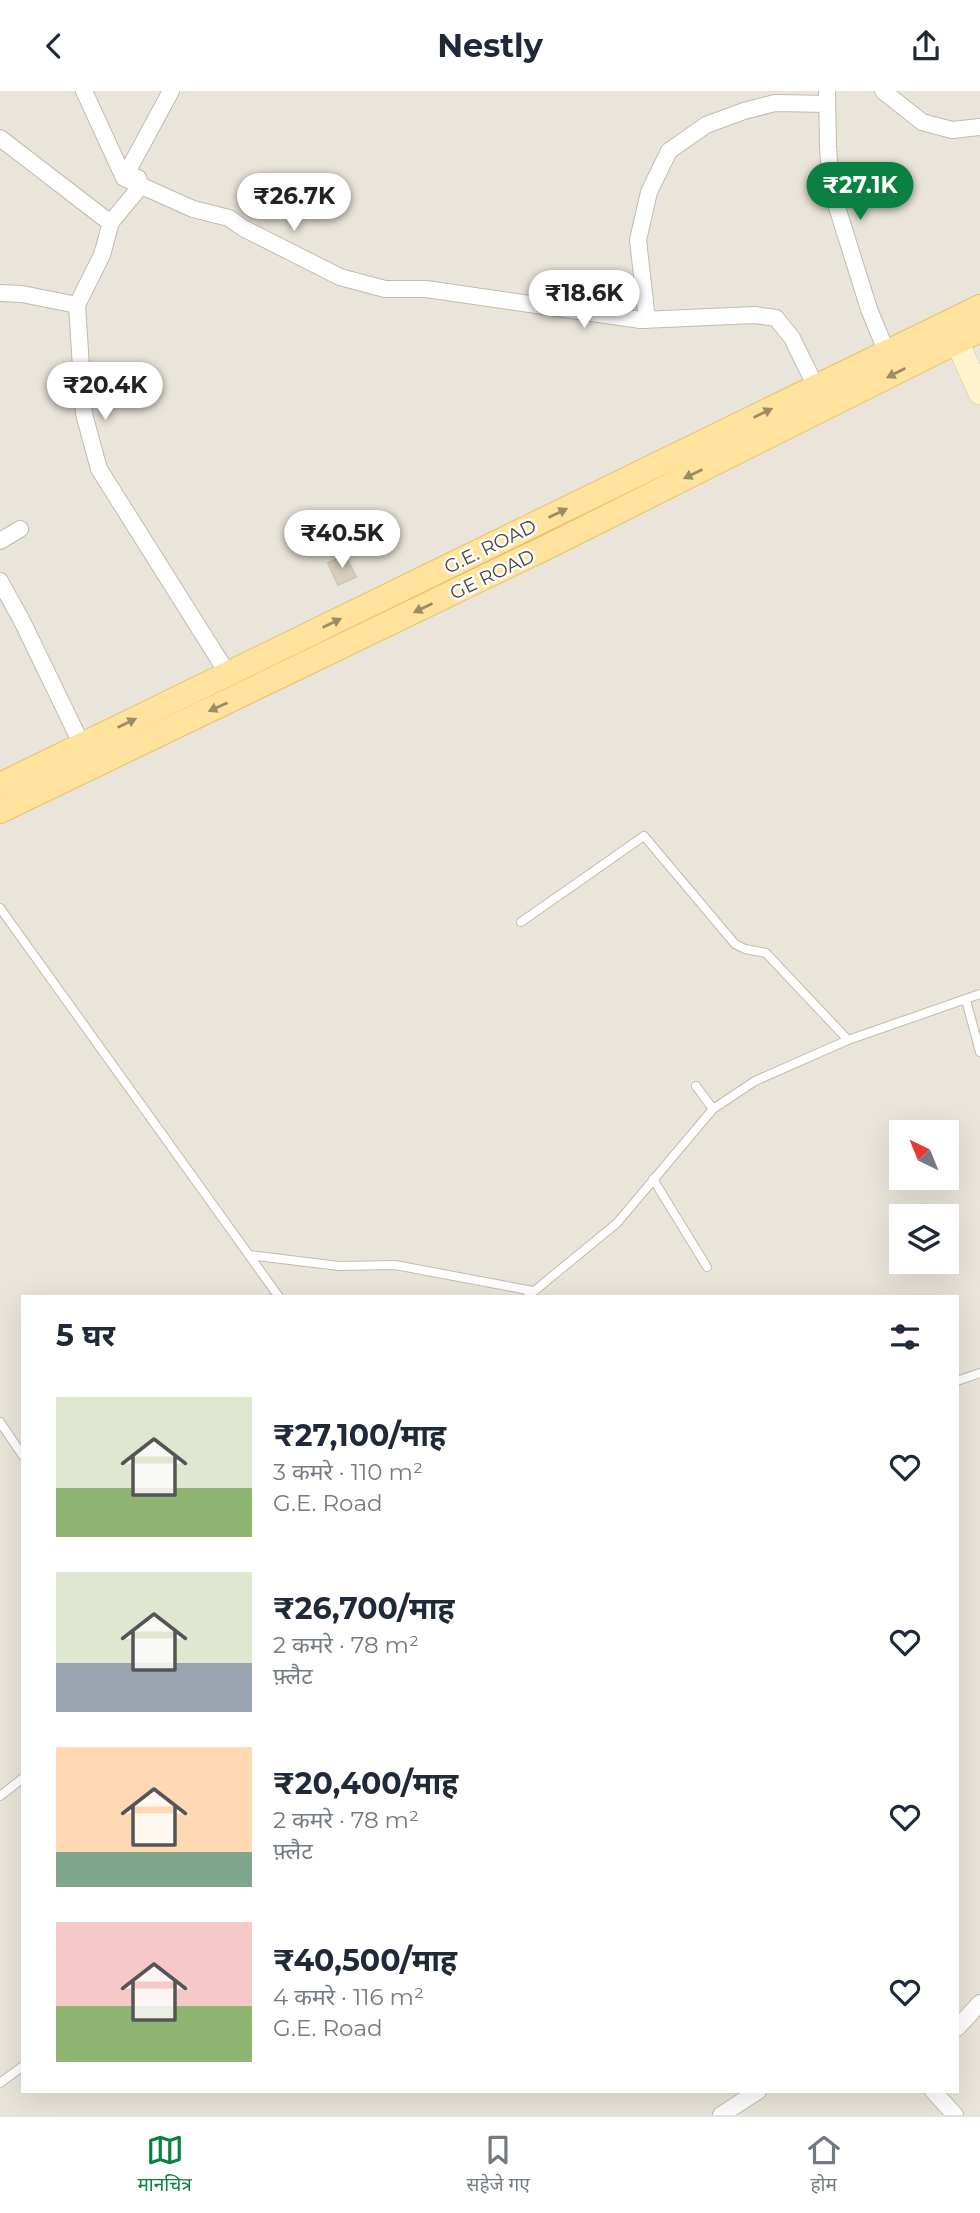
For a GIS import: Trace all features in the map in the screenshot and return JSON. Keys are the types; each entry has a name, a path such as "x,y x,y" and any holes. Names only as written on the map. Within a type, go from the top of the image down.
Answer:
{"main road":[{"name":"G.E. ROAD","path":"0,785 887,353 953,333 980,307"},
{"name":"GE ROAD","path":"0,811 531,555 953,333 980,330"}],"street":[{"path":"84,91 124,178 194,209 229,218 243,228 340,277 385,289 426,289 648,320 755,315 776,318 792,338 816,387"},
{"path":"124,178 171,91"},
{"path":"883,91 922,122 951,130 980,127"},
{"path":"648,320 638,240 649,193 669,151 706,125 744,111 775,103 827,98 831,188 865,297 887,353"},
{"path":"0,138 104,218"},
{"path":"133,162 141,185"},
{"path":"141,185 111,222 102,255 77,305 84,414 99,469 228,674"},
{"path":"0,293 22,293 77,305"},
{"path":"953,333 980,393"},
{"path":"0,541 20,529"},
{"path":"0,580 82,745"},
{"path":"959,2026 980,2003"},
{"path":"722,2115 755,2093"},
{"path":"935,2093 955,2115"}],"lane":[{"path":"521,922 644,836 735,944 754,952 766,953 848,1040"},
{"path":"0,908 278,1295"},
{"path":"249,1255 339,1266 395,1265 530,1294 617,1223 713,1109 755,1081 848,1040 980,993"},
{"path":"966,1000 980,1052"},
{"path":"696,1086 713,1109"},
{"path":"653,1179 707,1267"},
{"path":"959,1380 980,1373"},
{"path":"0,1422 21,1453"},
{"path":"0,1796 21,1780"},
{"path":"0,2083 21,2067"}],"shaded area":[{"path":"0,91 980,91 980,2115 0,2115"}],"building":[{"path":"345,555 356,577 338,585 328,563"}]}
